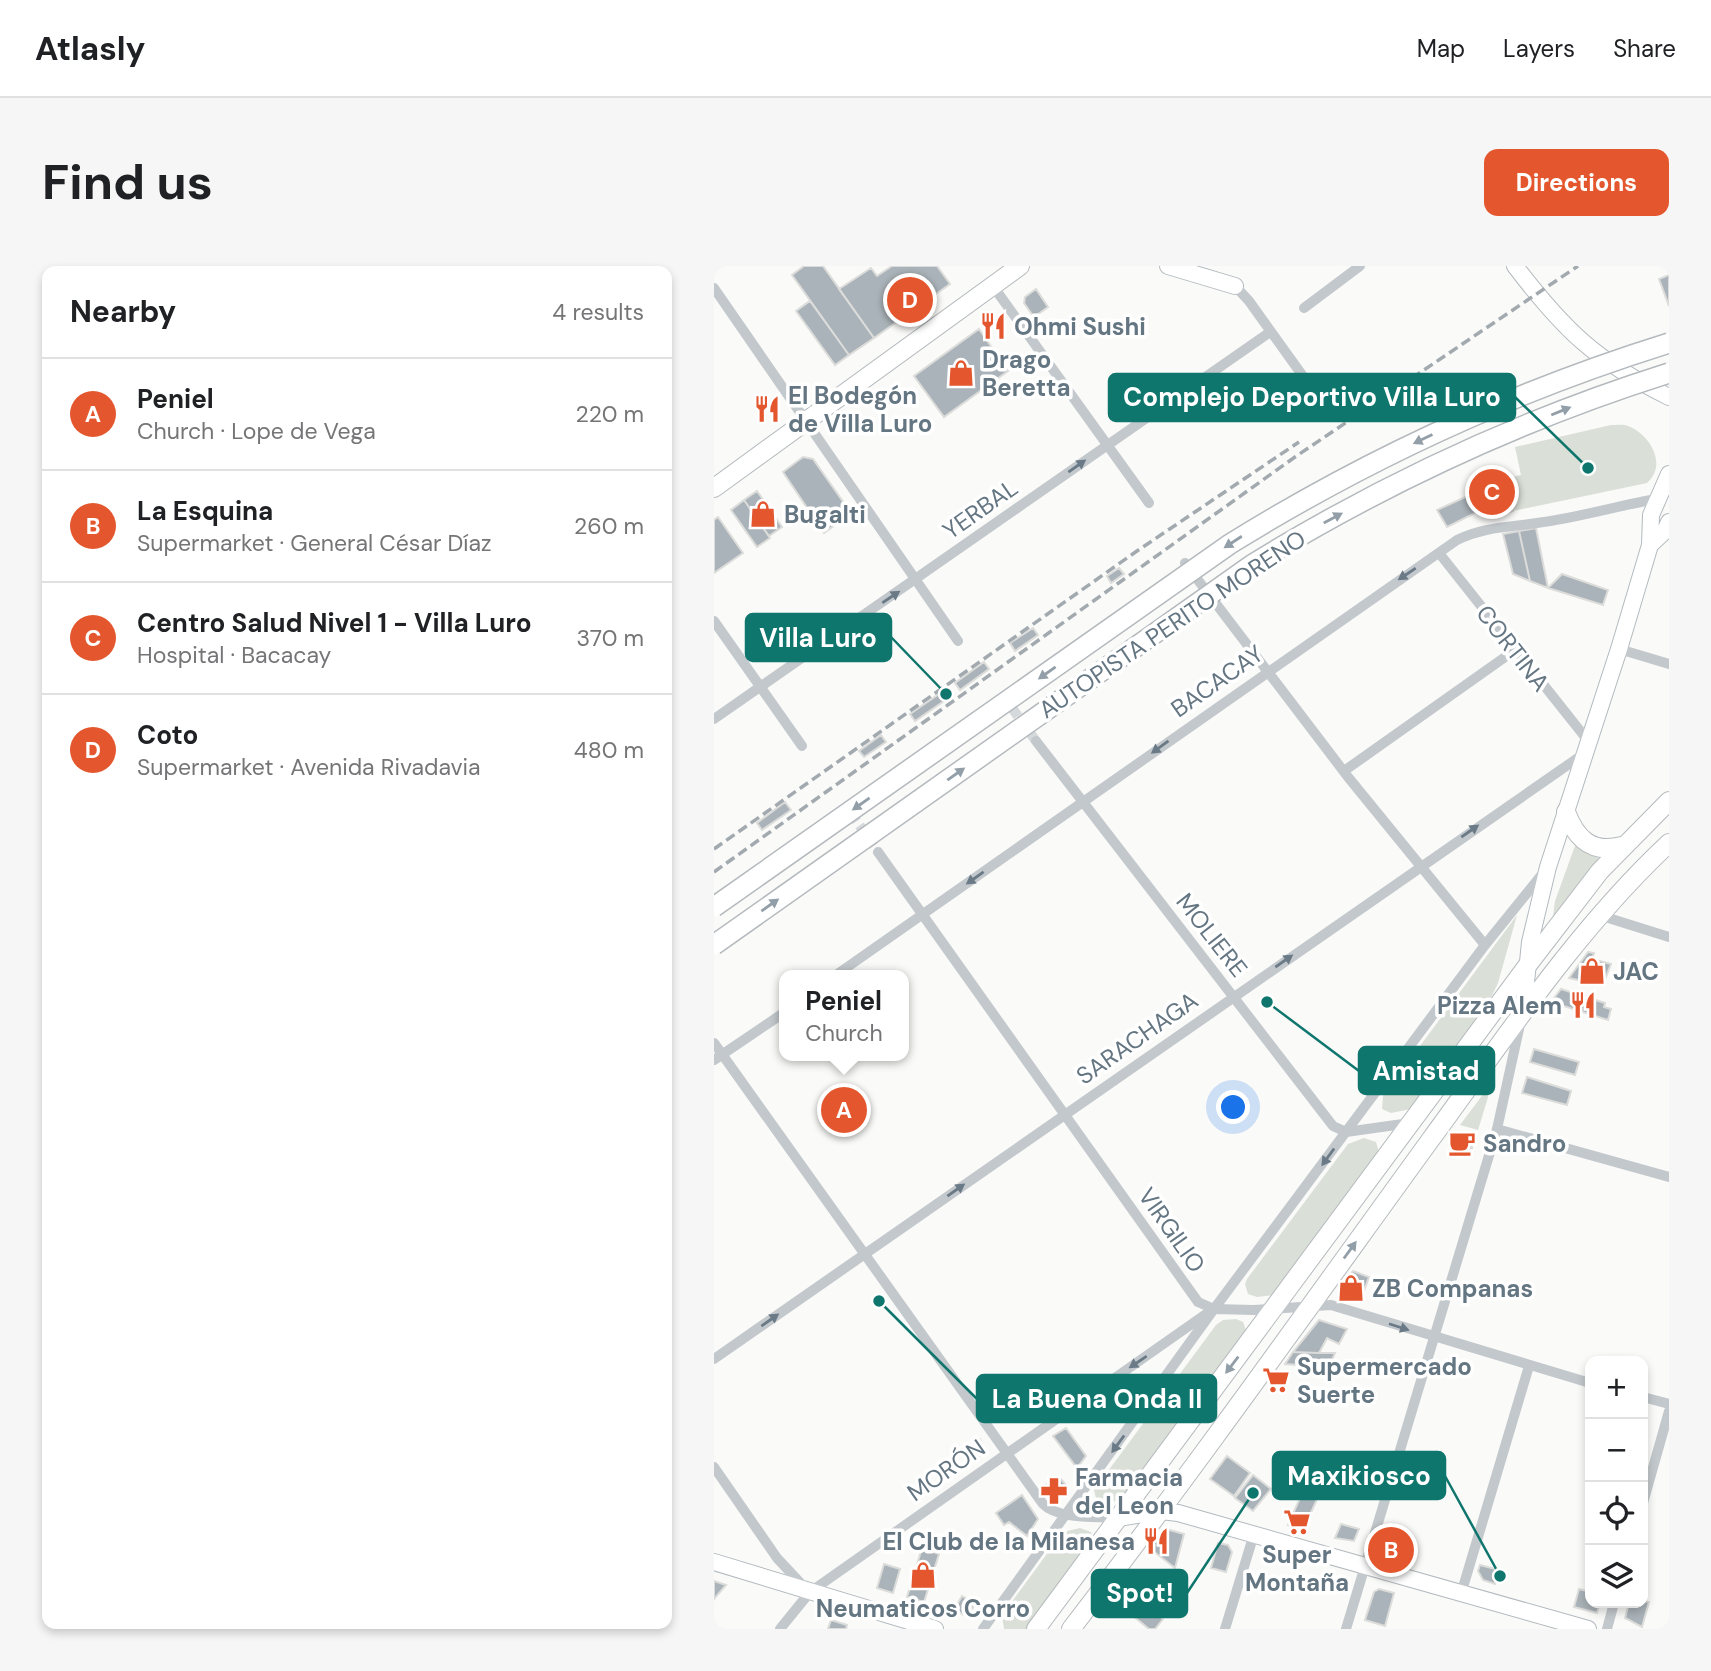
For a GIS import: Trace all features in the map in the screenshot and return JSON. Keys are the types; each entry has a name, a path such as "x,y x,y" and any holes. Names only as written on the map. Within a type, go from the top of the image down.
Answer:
{"highway":[{"name":"AUTOPISTA PERITO MORENO","path":"714,907 1230,544 1291,506 1464,419 1591,367 1669,343"},
{"name":"AUTOPISTA PERITO MORENO","path":"714,945 1253,565 1303,533 1469,449 1609,392 1669,373"}],"main road":[{"path":"714,488 1020,266"},
{"path":"1036,1629 1527,965 1622,846 1669,801"},
{"path":"1566,812 1577,836 1590,846 1605,849 1622,846"},
{"path":"1072,1629 1161,1511 1523,1013 1602,916 1669,843"}],"street":[{"path":"1168,266 1201,270 1235,286"},
{"path":"1212,266 1235,286 1315,393"},
{"path":"1304,308 1360,266"},
{"path":"1515,266 1551,313 1583,344 1624,373 1669,397"},
{"path":"993,286 1149,503"},
{"path":"714,288 958,641"},
{"name":"YERBAL","path":"714,719 1270,332"},
{"path":"1346,1629 1497,1129 1523,1013 1527,965 1548,867 1650,545 1648,525 1656,499 1669,474"},
{"name":"BACACAY","path":"843,970 1439,552 1474,532 1537,523 1656,499"},
{"path":"1650,545 1665,531 1669,522"},
{"name":"CORTINA","path":"1439,552 1587,747"},
{"path":"1185,563 1344,771 1485,945"},
{"path":"714,621 802,746"},
{"path":"1619,649 1669,664"},
{"path":"1344,771 1515,650"},
{"name":"MOLIERE","path":"1035,741 1333,1126 1346,1132"},
{"name":"SARACHAGA","path":"714,1359 1421,866 1587,747"},
{"name":"VIRGILIO","path":"878,852 1198,1302 1214,1308"},
{"path":"983,1629 1214,1308 1485,945 1548,867"},
{"path":"1602,916 1669,937"},
{"path":"718,1057 779,1016"},
{"path":"714,1043 718,1057 1049,1510 1118,1518 1161,1511 1254,1534 1588,1629"},
{"path":"1346,1132 1410,1123"},
{"path":"1497,1129 1669,1177"},
{"path":"1214,1308 1272,1310 1331,1305 1585,1382"},
{"name":"MORÓN","path":"780,1629 810,1592 1214,1308"},
{"path":"1461,1594 1530,1366"},
{"path":"1648,1398 1669,1404"},
{"path":"1648,1485 1669,1410"},
{"path":"714,1467 777,1558 810,1592"},
{"path":"1225,1629 1254,1534"},
{"path":"714,1562 935,1629"},
{"path":"1607,1629 1613,1608"}],"shaded area":[{"path":"1611,425 1628,426 1636,430 1654,451 1656,468 1647,483 1513,511 1505,479 1521,475 1515,447"},
{"path":"1576,843 1598,855 1598,860 1553,916 1555,901"},
{"path":"1517,915 1498,983 1487,1006 1411,1109 1391,1113 1382,1109 1383,1096"},
{"path":"1493,1081 1478,1130 1460,1125"},
{"path":"1364,1138 1376,1142 1379,1152 1274,1295 1257,1297 1248,1294 1245,1284 1247,1279 1348,1144"},
{"path":"1236,1319 1243,1322 1247,1333 1121,1501 1097,1502 1094,1490 1216,1325 1223,1320"},
{"path":"1080,1528 1091,1532 1093,1538 1028,1629 1004,1629 1002,1615 1063,1532"}],"building":[{"path":"804,266 823,266 874,338 849,355 792,275"},
{"path":"892,266 937,266 950,284 874,338 839,289 871,268 877,276"},
{"path":"1669,275 1669,306 1659,279"},
{"path":"1036,289 1048,307 1034,317 1024,303 1025,297"},
{"path":"810,301 849,355 835,365 796,311"},
{"name":"Drago Beretta","path":"979,329 1008,371 944,417 914,376"},
{"path":"803,457 813,459 851,513 824,533 783,472"},
{"path":"1505,479 1513,511 1499,515 1493,504 1447,527 1437,510"},
{"name":"Bugalti","path":"757,491 782,527 769,536 744,500"},
{"path":"744,500 770,538 757,547 731,510"},
{"path":"718,517 743,553 714,573 714,520"},
{"path":"1536,528 1548,588 1530,581 1519,531"},
{"path":"1519,531 1530,581 1513,574 1503,534"},
{"path":"1119,568 1124,574 1111,583 1107,576"},
{"path":"1562,574 1608,590 1603,605 1548,588"},
{"path":"1033,628 1038,635 1015,651 1010,643"},
{"path":"984,662 989,669 960,690 955,683"},
{"path":"939,694 944,701 915,721 910,714"},
{"path":"881,735 886,742 864,757 859,751"},
{"path":"785,802 791,810 762,830 757,823"},
{"name":"JAC","path":"1588,952 1594,953 1592,959 1611,964 1604,982 1588,977 1587,982 1569,978"},
{"name":"Pizza Alem","path":"1561,989 1605,1003 1604,1007 1611,1009 1608,1020 1551,1002"},
{"path":"1534,1049 1579,1062 1575,1075 1530,1062"},
{"path":"1527,1077 1571,1091 1567,1105 1522,1093"},
{"name":"Sandro","path":"1470,1136 1472,1148 1453,1150 1451,1138"},
{"path":"1353,1271 1369,1277 1361,1299 1340,1294 1339,1289"},
{"path":"1319,1320 1347,1329 1339,1344 1327,1338 1319,1353 1293,1352"},
{"path":"1293,1352 1335,1353 1329,1367 1285,1364"},
{"path":"1066,1428 1086,1456 1077,1468 1053,1436"},
{"path":"980,1439 986,1451 969,1463 961,1452"},
{"path":"1227,1456 1250,1473 1234,1496 1210,1479"},
{"path":"1253,1475 1271,1489 1253,1511 1235,1498"},
{"name":"Farmacia del Leon","path":"1059,1477 1066,1485 1058,1497 1050,1496 1044,1486"},
{"path":"1304,1489 1319,1495 1302,1532 1288,1525"},
{"path":"1022,1495 1038,1519 1027,1536 1009,1522 1004,1525 996,1513"},
{"path":"1341,1524 1359,1529 1354,1541 1335,1538"},
{"path":"1166,1529 1184,1534 1175,1568 1148,1547"},
{"path":"1390,1538 1414,1544 1409,1560 1390,1554 1387,1549"},
{"path":"1218,1543 1228,1545 1232,1552 1226,1572 1211,1568"},
{"name":"Neumaticos Corro","path":"922,1548 939,1554 924,1602 907,1597"},
{"path":"884,1564 900,1569 893,1593 877,1588"},
{"path":"1480,1565 1499,1570 1495,1584 1483,1580 1478,1571"},
{"path":"714,1581 726,1585 714,1599"},
{"path":"1120,1585 1163,1619 1155,1629 1149,1629 1110,1597"},
{"path":"1379,1589 1394,1593 1385,1626 1365,1620 1374,1592"},
{"path":"1579,1589 1585,1591 1585,1608 1598,1608 1597,1613 1574,1607"},
{"path":"962,1596 976,1604 966,1616 954,1610"},
{"path":"1628,1608 1647,1608 1642,1627 1625,1618"},
{"path":"831,1620 847,1625 846,1629 828,1629"}],"tunnel":[{"path":"1012,708 1036,741"},
{"path":"851,813 878,852"}],"railway":[{"path":"714,872 1295,457 1578,266"},
{"path":"714,849 1137,551 1299,442"}],"place":[{"name":"Coto","path":"910,300"},
{"name":"Ohmi Sushi","path":"993,326"},
{"name":"Drago Beretta","path":"961,373"},
{"name":"El Bodegón de Villa Luro","path":"767,409"},
{"name":"Complejo Deportivo Villa Luro","path":"1588,468"},
{"name":"Centro Salud Nivel 1 - Villa Luro","path":"1492,492"},
{"name":"Bugalti","path":"763,514"},
{"name":"Villa Luro","path":"946,694"},
{"name":"JAC","path":"1592,971"},
{"name":"Amistad","path":"1267,1002"},
{"name":"Pizza Alem","path":"1583,1005"},
{"name":"Peniel","path":"844,1110"},
{"name":"Sandro","path":"1462,1143"},
{"name":"ZB Companas","path":"1351,1288"},
{"name":"La Buena Onda II","path":"879,1301"},
{"name":"Supermercado Suerte","path":"1276,1380"},
{"name":"Farmacia del Leon","path":"1054,1491"},
{"name":"Spot!","path":"1253,1493"},
{"name":"Super Montaña","path":"1297,1522"},
{"name":"El Club de la Milanesa","path":"1156,1541"},
{"name":"La Esquina","path":"1391,1550"},
{"name":"Neumaticos Corro","path":"923,1575"},
{"name":"Maxikiosco","path":"1500,1576"}]}
